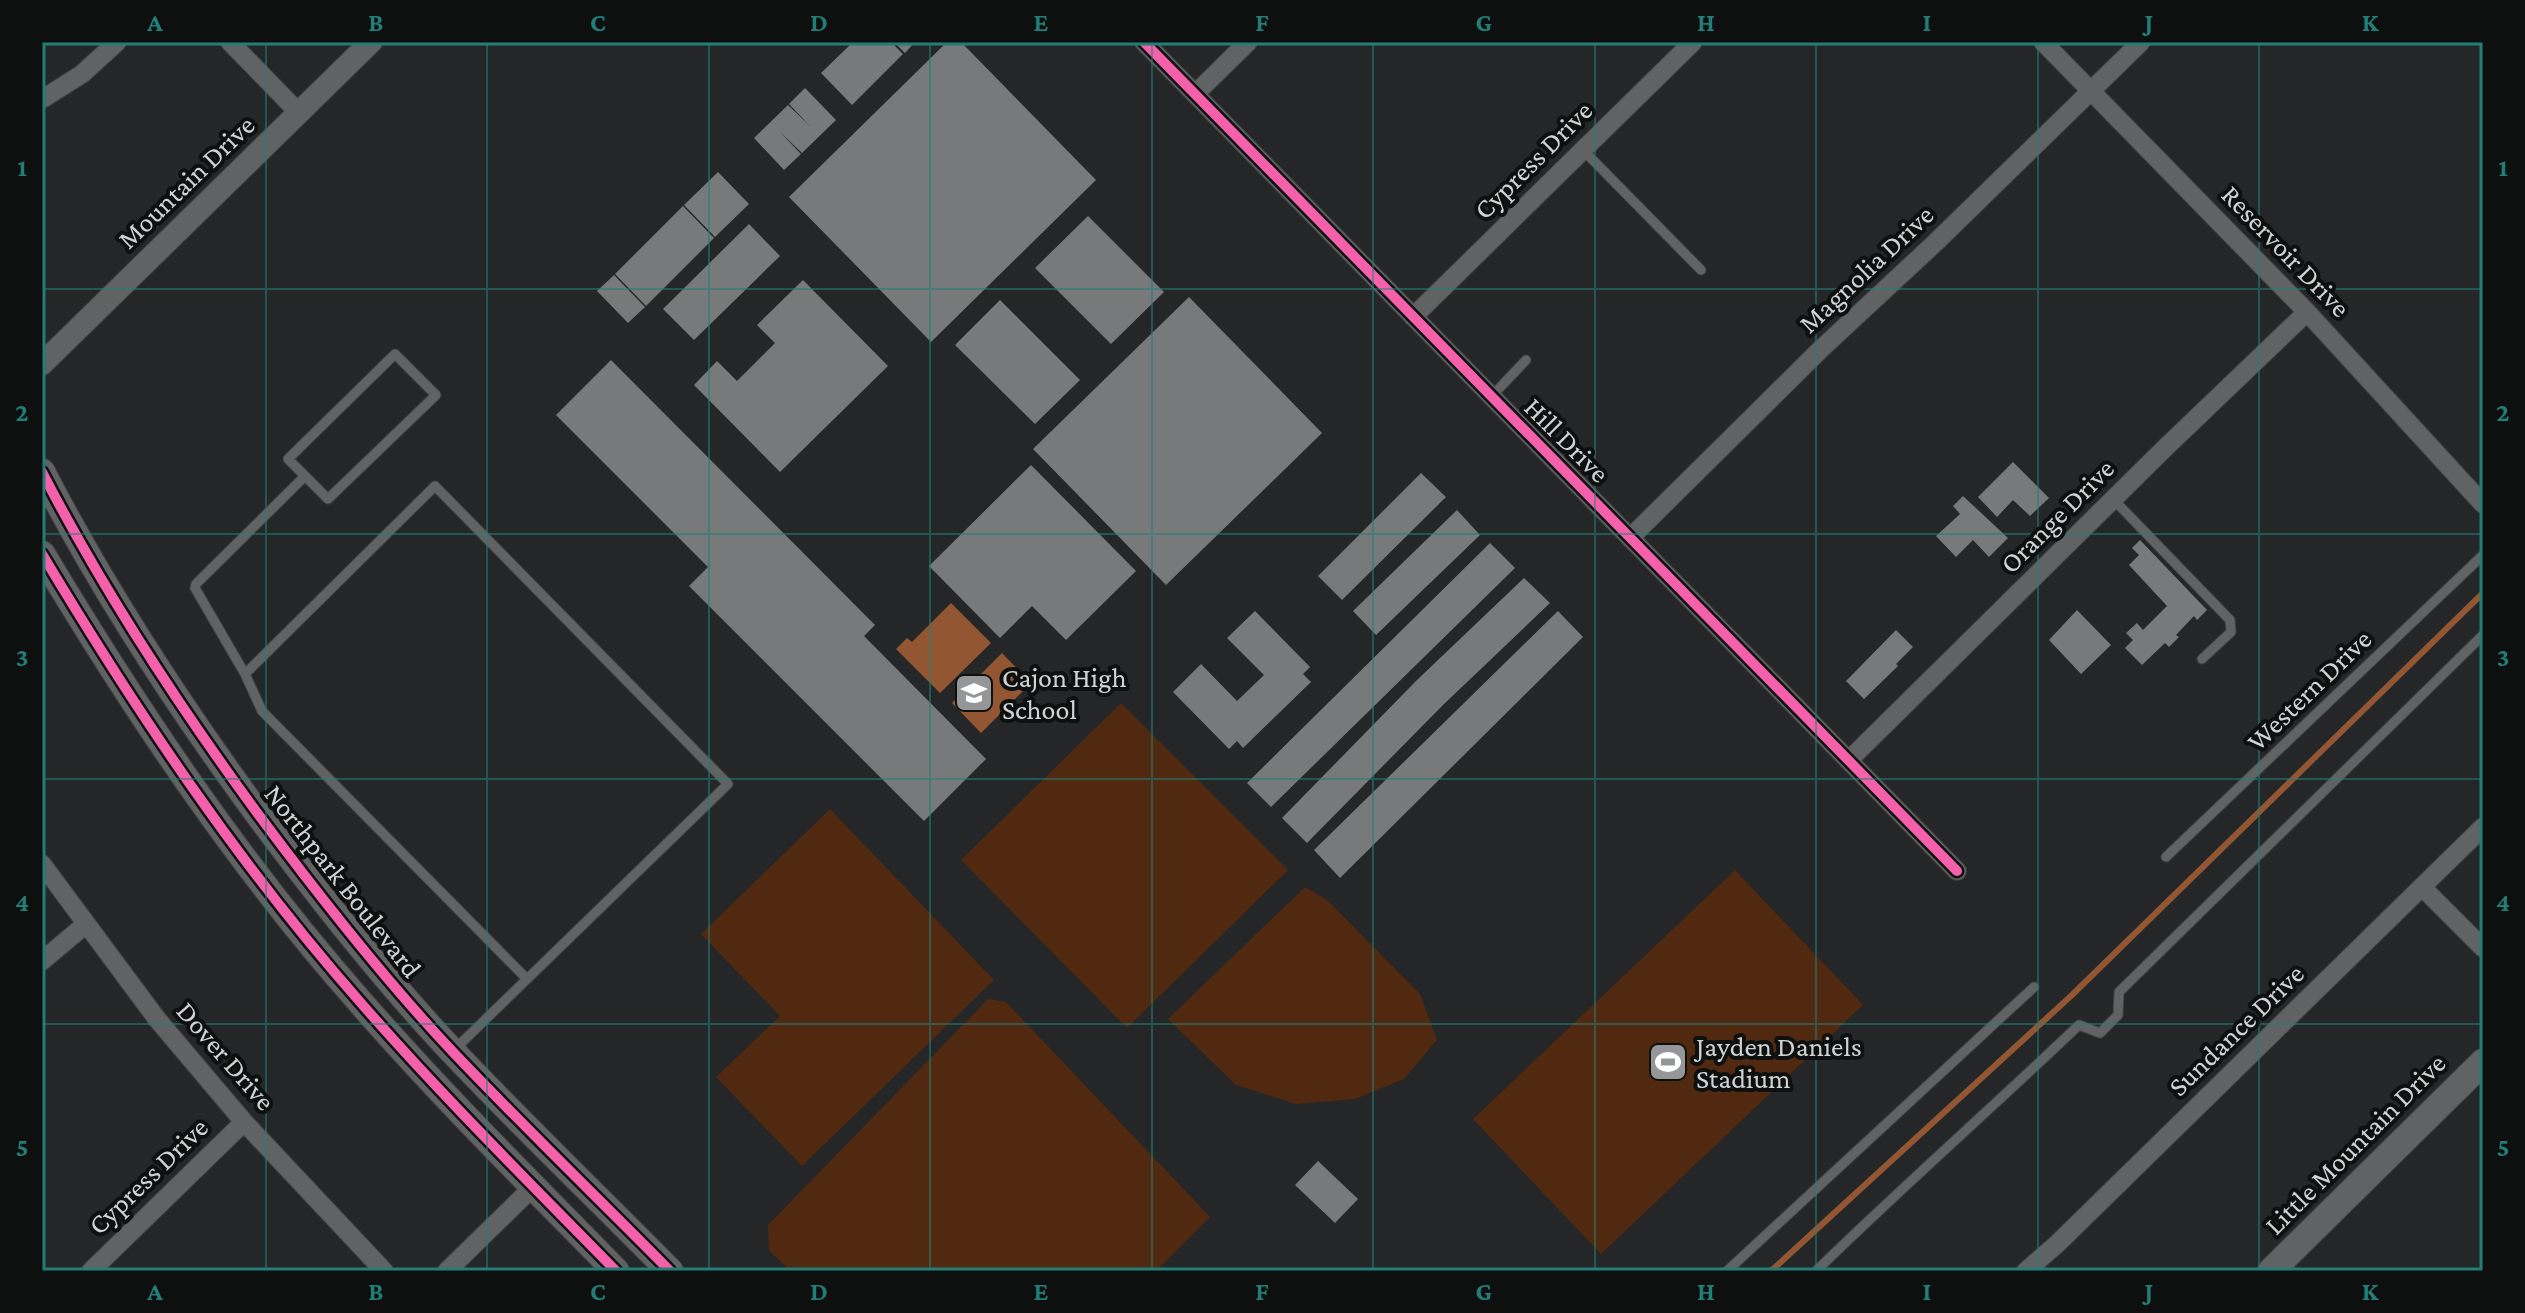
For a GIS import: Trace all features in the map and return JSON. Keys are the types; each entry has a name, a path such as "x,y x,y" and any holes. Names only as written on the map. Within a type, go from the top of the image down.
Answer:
{"main road":[{"name":"Northpark Boulevard","path":"42,472 132,630 196,729 308,882 452,1051 670,1271"},
{"path":"42,554 104,658 189,784 286,913 361,1003 616,1271"},
{"name":"Little Mountain Drive","path":"2271,1271 2483,1062"}],"street":[{"path":"43,97 82,74 117,42"},
{"path":"230,42 299,113"},
{"name":"Mountain Drive","path":"42,364 371,42"},
{"name":"Hill Drive","path":"1144,42 1957,871"},
{"path":"1195,94 1248,42"},
{"name":"Cypress Drive","path":"1413,317 1693,42"},
{"name":"Reservoir Drive","path":"2043,42 2307,312 2483,504"},
{"name":"Magnolia Drive","path":"1630,538 1821,349 2141,42"},
{"name":"Orange Drive","path":"1849,760 2307,312"},
{"name":"Sundance Drive","path":"2026,1271 2483,827"},
{"name":"Dover Drive","path":"42,864 157,1019 244,1122 384,1271"},
{"path":"2422,887 2483,948"},
{"path":"42,961 86,924"},
{"name":"Cypress Drive","path":"91,1271 244,1122"},
{"path":"447,1271 533,1187"}],"lane":[{"path":"1583,150 1701,270"},
{"path":"395,354 436,395 328,499 305,476 288,459 395,354"},
{"path":"1491,397 1526,360"},
{"path":"305,476 195,588 245,674 262,711 527,979"},
{"path":"245,674 435,486 728,784 452,1051"},
{"path":"2113,499 2230,620 2231,632 2202,659"},
{"name":"Western Drive","path":"2166,857 2483,555"},
{"path":"1816,1271 1908,1181 1969,1129 2079,1025 2100,1033 2118,1015 2119,992 2483,635"},
{"path":"1727,1271 2034,987"}],"shaded area":[{"path":"951,603 991,643 940,693 896,649 907,638 912,642"},
{"path":"1002,653 1031,683 981,733 952,703"},
{"path":"1121,703 1288,870 1127,1028 961,860"},
{"path":"830,809 994,980 802,1166 716,1077 780,1016 701,934"},
{"name":"Jayden Daniels Stadium","path":"1735,870 1863,1005 1601,1254 1473,1119"},
{"path":"1305,887 1327,900 1420,994 1437,1040 1404,1079 1355,1099 1296,1104 1236,1085 1168,1019"},
{"path":"988,999 1006,1002 1210,1217 1156,1271 790,1271 769,1250 768,1225"}],"building":[{"path":"853,42 891,42 903,54 852,105 821,73"},
{"path":"894,42 915,42 905,53"},
{"path":"947,42 961,42 1096,180 931,342 789,197"},
{"path":"805,88 836,120 802,153 780,132 801,154 784,170 754,138 788,105 810,126 789,104"},
{"path":"718,172 749,204 715,237 684,205"},
{"path":"683,206 714,238 646,306 615,274"},
{"path":"1088,216 1164,292 1111,344 1035,268"},
{"path":"749,224 780,256 694,340 663,309"},
{"path":"614,275 645,307 628,323 597,291"},
{"path":"803,280 888,366 780,472 694,385 717,361 737,381 775,343 757,325"},
{"path":"1189,297 1322,433 1166,585 1033,449"},
{"path":"1000,300 1080,380 1035,424 955,345"},
{"path":"611,360 875,625 864,636 986,759 924,821 689,586 708,567 556,415"},
{"path":"2013,462 2049,498 2030,516 2013,500 1997,517 1978,497"},
{"path":"1031,465 1136,571 1066,640 1032,606 1000,638 929,566"},
{"path":"1421,473 1446,497 1342,600 1318,576"},
{"path":"1963,496 2008,538 1989,557 1973,540 1956,557 1936,536 1960,514 1953,506"},
{"path":"1457,510 1480,535 1376,635 1353,611"},
{"path":"2140,540 2207,610 2197,620 2194,616 2169,647 2165,643 2142,665 2125,648 2133,640 2126,633 2137,623 2143,630 2167,606 2129,565 2139,555 2132,548"},
{"path":"1490,543 1515,568 1271,807 1247,783"},
{"path":"1524,578 1550,603 1443,705 1307,843 1282,818 1417,680"},
{"path":"2077,610 2111,645 2081,674 2049,640"},
{"path":"1255,611 1310,667 1303,674 1311,682 1243,748 1237,741 1229,749 1173,692 1201,664 1237,701 1264,675 1227,638"},
{"path":"1558,611 1583,637 1340,878 1314,850"},
{"path":"1896,630 1913,647 1864,699 1846,681"},
{"path":"1318,1161 1358,1199 1335,1223 1295,1185"}],"waterway":[{"path":"1771,1271 2072,995 2483,593"}],"cycle path":[{"path":"1144,42 1957,871"},
{"path":"42,472 116,604 171,690 258,814 328,906 453,1052 670,1271"},
{"path":"42,554 114,671 191,786 316,951 423,1072 616,1271"}],"place":[{"name":"Cajon High School","path":"974,693"},
{"name":"Jayden Daniels Stadium","path":"1668,1062"}]}
